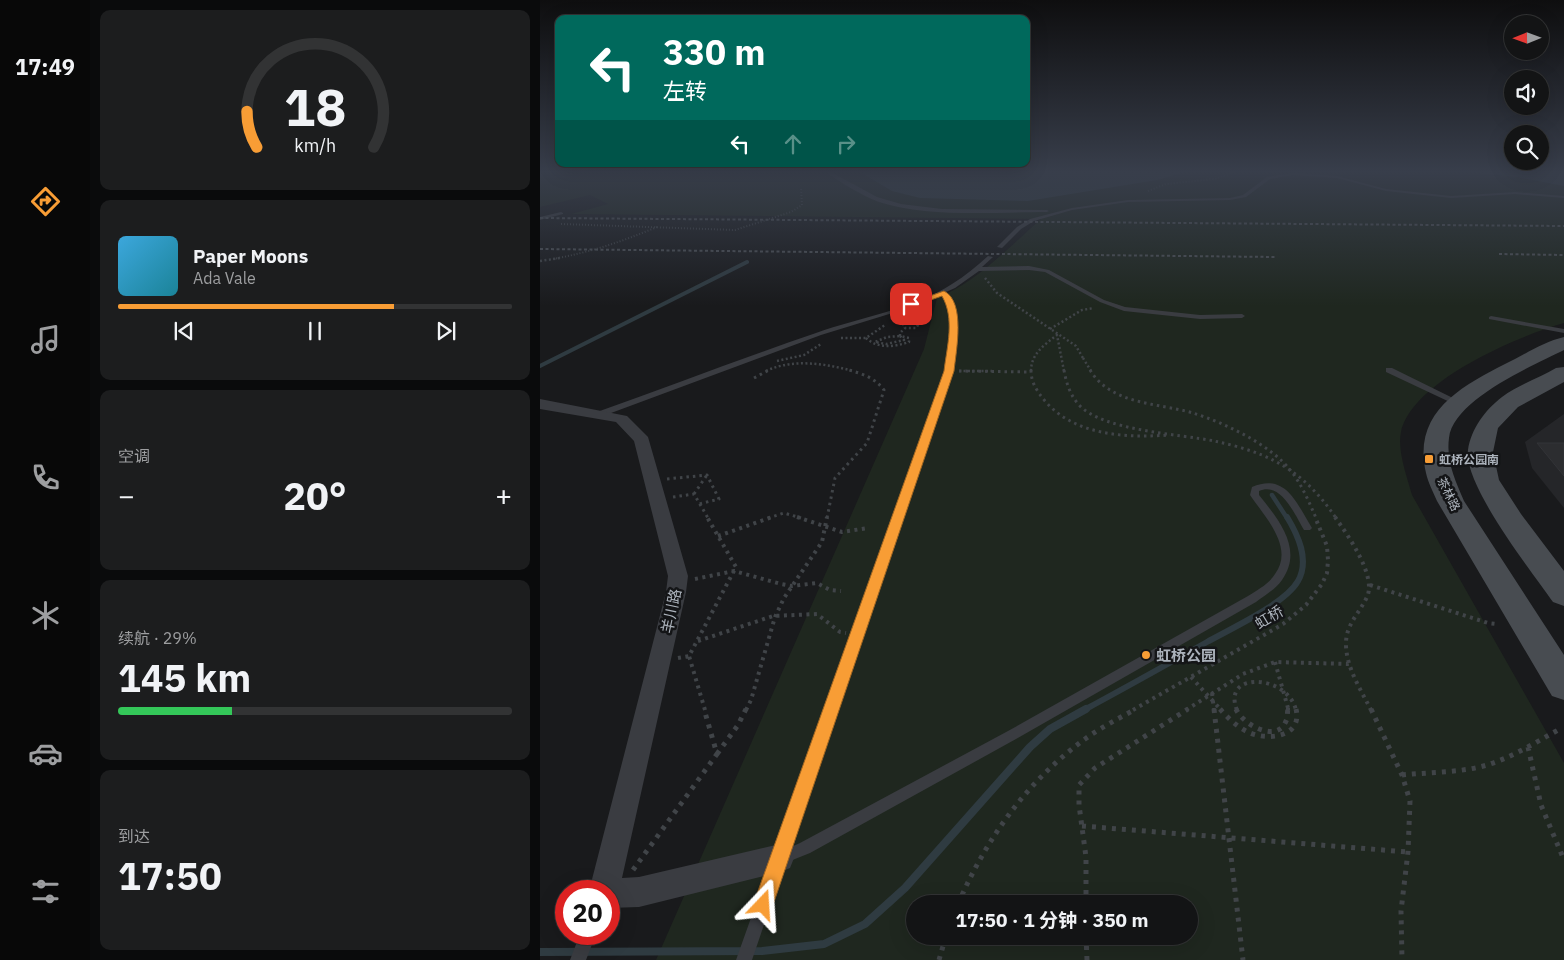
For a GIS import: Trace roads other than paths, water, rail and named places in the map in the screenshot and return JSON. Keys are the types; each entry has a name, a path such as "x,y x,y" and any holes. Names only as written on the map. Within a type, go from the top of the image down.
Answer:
{"street":[{"name":"茶林路","path":"1560,671 1451,501 1439,472 1436,446 1441,424 1457,402 1475,388 1564,343"},
{"path":"1564,373 1510,402 1487,426 1480,452 1486,480 1511,521 1564,594"},
{"name":"羊川路","path":"540,404 621,419 642,440 678,576 613,880"},
{"path":"620,892 639,892 780,858"}],"lane":[{"path":"1000,247 1025,223 1043,217"},
{"path":"600,414 819,334 944,293 979,269 990,257"},
{"path":"979,269 1038,268 1114,306 1136,311 1215,317 1242,316"},
{"path":"744,960 949,371 953,343 953,312 944,293"},
{"path":"1491,318 1564,331"},
{"path":"1389,370 1457,402"},
{"path":"780,858 805,848 1012,735 1252,599 1268,587 1279,578 1284,568 1286,550 1277,527 1254,495 1254,490 1259,486 1271,485 1282,491 1307,528"},
{"path":"578,960 583,945"}],"waterway":[{"path":"540,366 747,262"},
{"path":"1272,495 1287,518"},
{"path":"1084,710 1270,607 1291,590 1301,573 1303,556 1295,532 1287,517"},
{"path":"540,952 762,951 824,944 865,924 905,888 1030,747 1050,729 1086,709"}],"railway":[{"path":"540,218 1564,226"},
{"path":"540,249 1275,257"},
{"path":"1499,254 1564,255"}],"place":[{"name":"虹桥公园南","path":"1429,459"},
{"name":"虹桥公园","path":"1146,655"}]}
